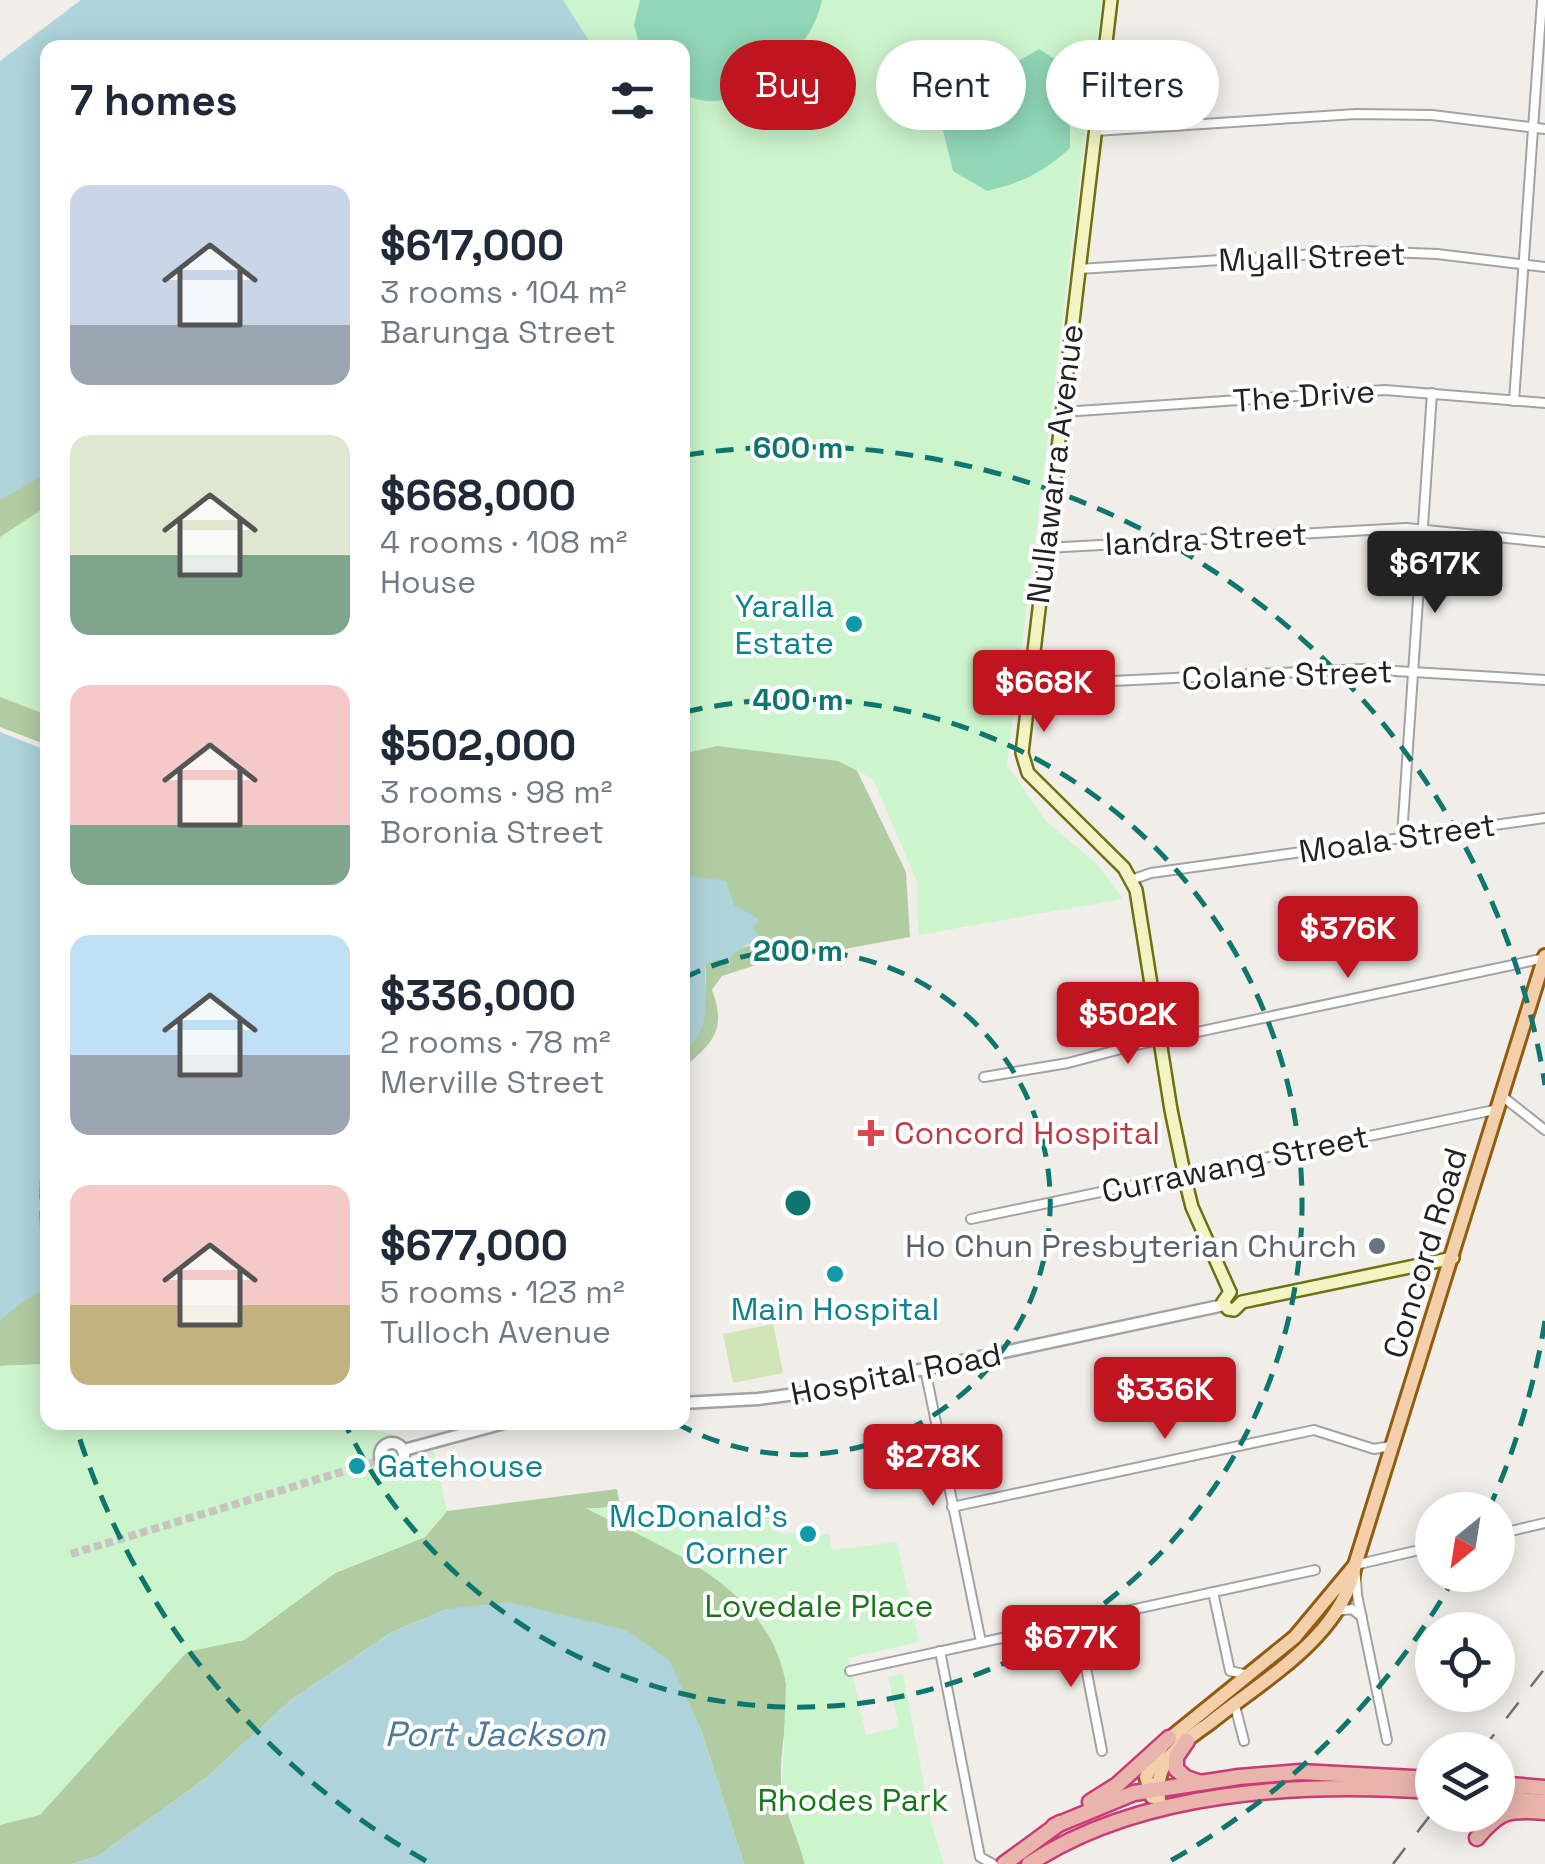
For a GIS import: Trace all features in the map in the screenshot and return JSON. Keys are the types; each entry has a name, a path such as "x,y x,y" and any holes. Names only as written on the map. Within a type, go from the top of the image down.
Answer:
{"highway":[{"path":"1004,1864 1117,1785 1169,1738"},
{"path":"1186,1741 1177,1753 1176,1769 1182,1776 1199,1782"},
{"path":"1054,1826 1115,1799 1199,1782 1300,1772 1415,1782"},
{"path":"1515,1782 1545,1780"},
{"path":"1030,1864 1083,1834 1160,1809 1245,1796 1415,1782"},
{"path":"1515,1786 1545,1788"},
{"path":"1515,1799 1545,1802"},
{"path":"1477,1838 1498,1816 1515,1810 1537,1811"}],"main road":[{"name":"Nullawarra Avenue","path":"1111,0 1022,744 1025,768 1124,868 1140,906 1184,1176 1192,1207 1230,1292"},
{"name":"Concord Road","path":"1152,1789 1149,1768 1169,1738 1298,1652 1336,1611 1351,1586 1354,1565 1545,957"},
{"path":"1242,1302 1238,1294 1230,1292 1224,1297 1224,1305 1234,1310 1242,1302 1452,1258"},
{"name":"Concord Road","path":"1152,1789 1166,1762 1250,1675 1296,1637 1354,1565"},
{"path":"1152,1789 1160,1809"}],"street":[{"path":"1514,401 1542,0"},
{"path":"1095,131 1356,114 1432,115 1545,129"},
{"name":"Myall Street","path":"1078,269 1364,251 1437,254 1545,267"},
{"name":"The Drive","path":"1063,412 1385,390 1545,404"},
{"path":"1402,836 1432,393"},
{"name":"Iandra Street","path":"1046,548 1422,530 1545,542"},
{"name":"Colane Street","path":"1029,685 1362,669 1545,680"},
{"name":"Moala Street","path":"1130,880 1151,873 1545,818"},
{"path":"984,1077 1068,1063 1545,957"},
{"path":"1500,1102 1545,1130"},
{"name":"Currawang Street","path":"971,1219 1184,1176 1500,1102"},
{"name":"Hospital Road","path":"690,1402 789,1396 1224,1305"},
{"path":"925,1369 981,1642"},
{"path":"404,1450 478,1430"},
{"path":"952,1507 1314,1430 1374,1449 1394,1446"},
{"path":"1530,1526 1545,1513"},
{"path":"1515,1530 1545,1522"},
{"path":"1386,1740 1354,1565 1415,1552"},
{"path":"850,1672 1315,1570"},
{"path":"1213,1592 1230,1671 1250,1675"},
{"path":"1336,1611 1352,1610 1362,1617"},
{"path":"1077,1621 1102,1751"},
{"path":"940,1651 980,1857 993,1864"},
{"path":"1233,1696 1244,1742"}],"green space":[{"name":"Yaralla Estate","path":"563,0 1102,0 1097,40 1046,40 1046,130 1086,130 1007,765 1046,821 1098,865 1123,899 918,935 917,882 873,779 838,761 717,746 690,752 690,40 589,40"},
{"path":"640,0 822,0 804,40 720,40 720,100 690,96 690,40 638,40 634,25"},
{"path":"1039,49 1046,54 1046,130 1070,130 1070,148 1032,176 987,191 953,171 943,130 1026,130 1026,56"},
{"path":"40,450 40,533 0,572 0,469"},
{"path":"40,511 40,712 0,697 0,537"},
{"path":"40,636 40,742 0,727 0,641"},
{"path":"835,725 906,872 910,937 756,965 722,976 712,990 718,1016 714,1035 690,1062 690,1027 705,1000 706,965 721,954 765,941 690,882 690,741"},
{"path":"40,1231 40,1364 0,1366 0,1302"},
{"path":"773,1324 783,1373 733,1383 723,1334"},
{"path":"40,1364 40,1430 373,1430 399,1436 386,1436 374,1448 375,1465 386,1473 402,1472 422,1450 434,1451 447,1511 425,1537 335,1573 244,1640 187,1652 40,1815 0,1825 0,1366"},
{"path":"617,1489 620,1506 588,1509 711,1574 761,1621 777,1650 787,1697 782,1791 805,1864 744,1864 700,1727 447,1609 392,1632 292,1699 206,1778 98,1856 71,1864 0,1864 0,1739 143,1700 187,1651 244,1640 335,1573 425,1537 447,1511"},
{"path":"586,1508 776,1510 782,1534 812,1530 815,1535 829,1534 832,1550 897,1542 919,1642 849,1658 866,1735 899,1727 888,1677 903,1674 932,1826 944,1864 805,1864 782,1791 786,1684 776,1650 759,1620 709,1574"}],"water":[{"path":"81,0 563,0 589,40 40,40 40,477 0,500 0,61"},
{"path":"0,732 40,748 40,1292 0,1321"},
{"path":"690,876 726,881 734,905 759,919 753,929 765,941 746,945 731,956 730,966 718,959 706,965 705,1013 690,1046"},
{"name":"Port Jackson","path":"508,1602 626,1630 669,1660 700,1727 744,1864 71,1864 98,1856 206,1778 292,1699 392,1632 447,1609"}],"tunnel":[{"path":"71,1554 381,1460"}],"railway":[{"path":"1496,1732 1545,1668"},
{"path":"1393,1864 1417,1832"}],"place":[{"name":"Yaralla Estate","path":"854,624"},
{"name":"Concord Hospital","path":"871,1133"},
{"name":"Ho Chun Presbyterian Church","path":"1377,1246"},
{"name":"Main Hospital","path":"835,1274"},
{"name":"Gatehouse","path":"357,1466"},
{"name":"McDonald's Corner","path":"808,1534"}],"park label":[{"name":"Lovedale Place","path":"819,1606"},
{"name":"Rhodes Park","path":"853,1800"}]}
